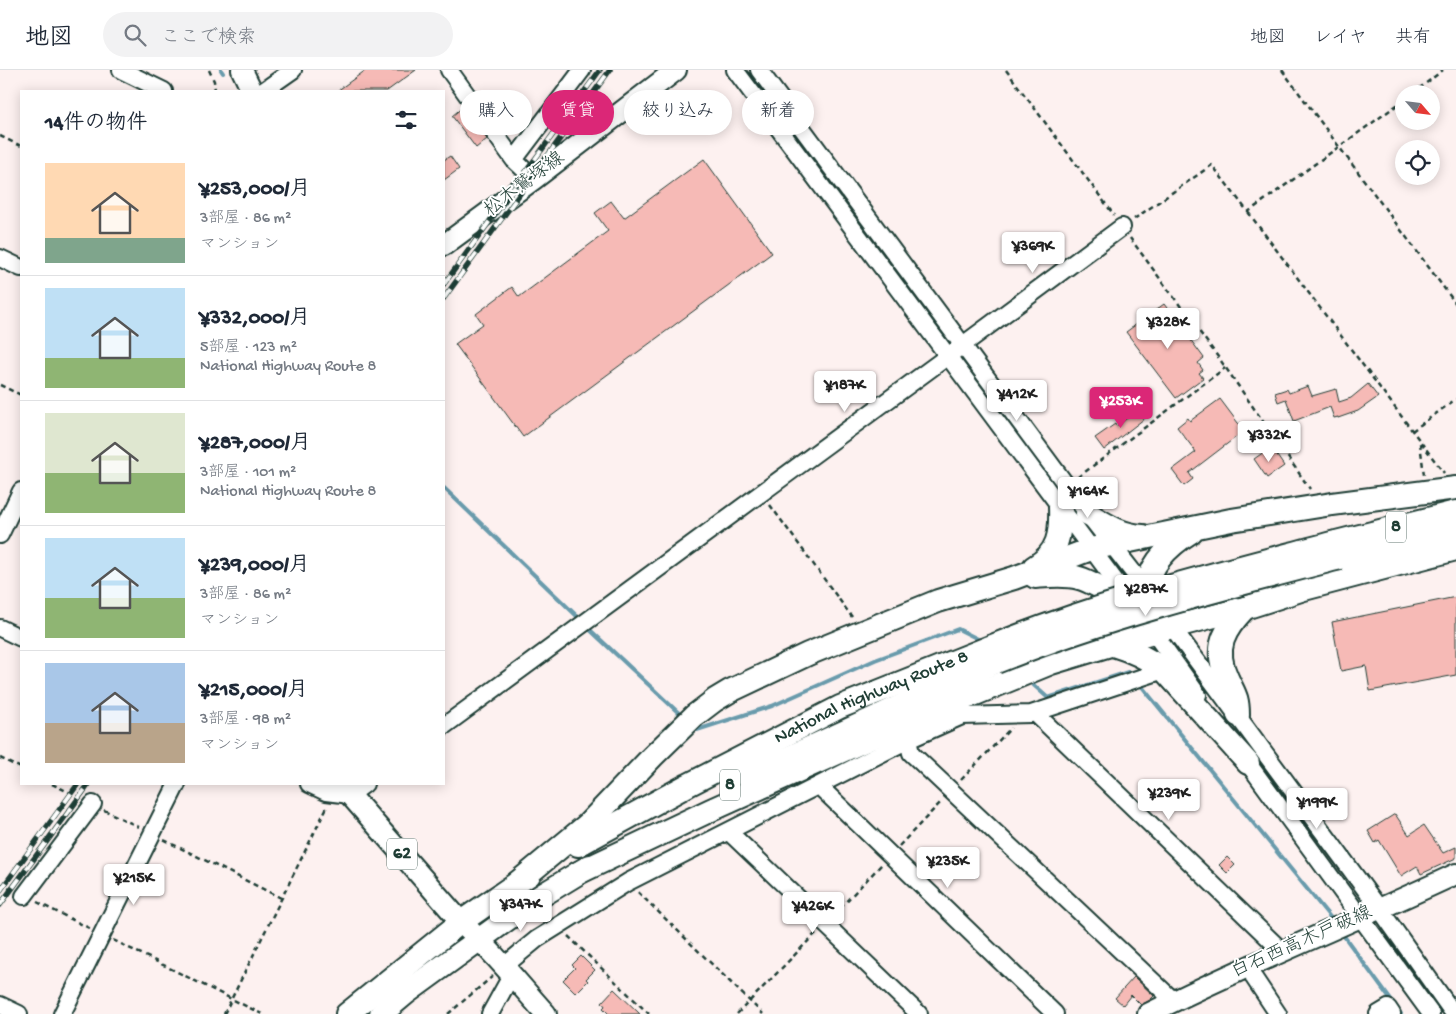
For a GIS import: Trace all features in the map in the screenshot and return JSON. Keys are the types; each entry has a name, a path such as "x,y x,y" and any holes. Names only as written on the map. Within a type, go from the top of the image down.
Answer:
{"highway":[{"path":"517,882 587,825 653,756 694,716 714,700 808,654 938,601 1014,578 1102,547 1203,525 1332,504 1454,489"},
{"path":"1014,578 1045,561 1055,548 1061,529 1063,497"},
{"name":"National Highway Route 8","path":"347,1014 461,922 517,882 622,820 840,707 993,654 1042,644 1456,512"},
{"path":"1087,514 1130,535 1150,537"},
{"path":"1142,600 1151,574 1160,556 1175,542 1203,525"},
{"name":"National Highway Route 8","path":"1338,550 1384,546 1456,532"},
{"path":"578,873 711,810 902,724 1051,663 1162,629 1245,608 1304,588 1456,549"},
{"path":"1014,578 1058,576 1079,578 1105,590 1142,600 1162,629"},
{"path":"1238,715 1238,700 1226,676 1220,658 1222,640 1231,623 1245,608"},
{"path":"1113,645 1134,651 1148,658 1164,670 1248,763"},
{"name":"National Highway Route 8","path":"381,1014 406,993 531,902 693,802 849,729 993,654"}],"main road":[{"path":"242,70 252,90"},
{"name":"松木鷲塚線","path":"445,244 676,70"},
{"name":"62","path":"349,789 461,922 480,939"},
{"name":"白石西高木戸破線","path":"1148,1014 1282,951 1456,874"},
{"path":"480,939 546,1014"}],"street":[{"path":"121,70 162,90"},
{"path":"264,90 293,70"},
{"path":"449,70 514,160 534,179"},
{"path":"514,160 582,70"},
{"path":"735,70 948,356 1063,497 1142,600"},
{"path":"759,70 962,346 1063,497 1087,514 1102,547"},
{"path":"445,725 1122,227"},
{"path":"0,258 20,268"},
{"path":"0,535 20,494"},
{"path":"0,628 20,638"},
{"path":"1162,629 1238,715 1380,908 1454,1014"},
{"path":"1162,629 1248,763 1432,1014"},
{"path":"490,1014 507,971 537,939 628,882 908,740 962,716 1024,715 1035,713 1164,670"},
{"path":"1035,713 1282,951"},
{"path":"908,740 911,753 1174,1001"},
{"path":"62,1014 178,785"},
{"path":"311,785 326,792 349,789"},
{"path":"819,786 1054,1014"},
{"path":"24,896 93,804"},
{"path":"729,832 919,1014"},
{"path":"1254,978 1278,1014"},
{"path":"0,1004 19,1014"},
{"path":"1378,1014 1388,1008 1392,1014"}],"path":[{"path":"209,70 214,81 215,90"},
{"path":"1006,70 1225,368 1310,488"},
{"path":"1282,70 1456,304"},
{"path":"1424,85 1444,70"},
{"path":"1248,212 1395,106"},
{"path":"0,136 20,146"},
{"path":"1143,213 1212,165 1450,481 1454,489"},
{"path":"1063,497 1225,368"},
{"path":"0,385 20,395"},
{"path":"1412,431 1456,399"},
{"path":"760,495 771,506 862,632"},
{"path":"0,758 20,768"},
{"path":"54,785 281,898"},
{"path":"224,1014 281,898 349,789"},
{"path":"628,882 763,1014"},
{"path":"558,926 649,1014"},
{"path":"448,1014 507,971"},
{"path":"232,998 262,1014"}],"building":[{"path":"366,70 416,70 388,90 338,90"},
{"path":"460,109 460,127 452,116"},
{"path":"466,135 484,135 487,139 476,148"},
{"path":"450,156 459,169 445,179 445,159"},
{"path":"704,159 772,253 523,437 455,344 483,324 476,314 512,287 519,297 608,231 595,213 611,201 624,218"},
{"path":"1164,304 1204,358 1198,363 1203,370 1199,373 1203,378 1176,398 1126,332"},
{"path":"1368,384 1378,397 1358,411 1338,418 1334,418 1330,407 1294,421 1286,399 1278,402 1275,393 1287,389 1289,393 1308,386 1312,396 1336,389 1339,402 1351,398"},
{"path":"1220,399 1244,431 1189,473 1193,479 1184,486 1172,470 1196,452 1177,427 1188,418 1190,421"},
{"path":"1144,406 1149,415 1104,450 1095,438"},
{"path":"1271,447 1284,466 1267,478 1254,459"},
{"path":"1456,597 1456,675 1370,691 1366,666 1341,671 1332,622"},
{"path":"1395,814 1409,835 1424,825 1443,853 1456,847 1456,858 1421,874 1417,866 1401,876 1379,840 1375,843 1368,831"},
{"path":"1227,857 1235,865 1227,873 1219,865"},
{"path":"581,956 595,970 586,979 588,981 576,993 563,980 575,968 572,965"},
{"path":"1134,977 1154,996 1141,1005 1131,995 1123,1005 1115,998"},
{"path":"614,989 640,1014 609,1014 603,1008 605,1006 602,1002"}],"waterway":[{"path":"445,489 581,620"},
{"path":"587,627 682,716"},
{"path":"693,726 697,730 772,706 875,660 958,629 982,641"},
{"path":"1029,681 1048,698 1128,672 1133,676"},
{"path":"1139,683 1334,922"},
{"path":"1341,932 1401,1014"}],"railway":[{"path":"445,283 600,70"},
{"path":"445,297 610,70"},
{"path":"0,891 77,785"},
{"path":"0,905 88,785"}]}
